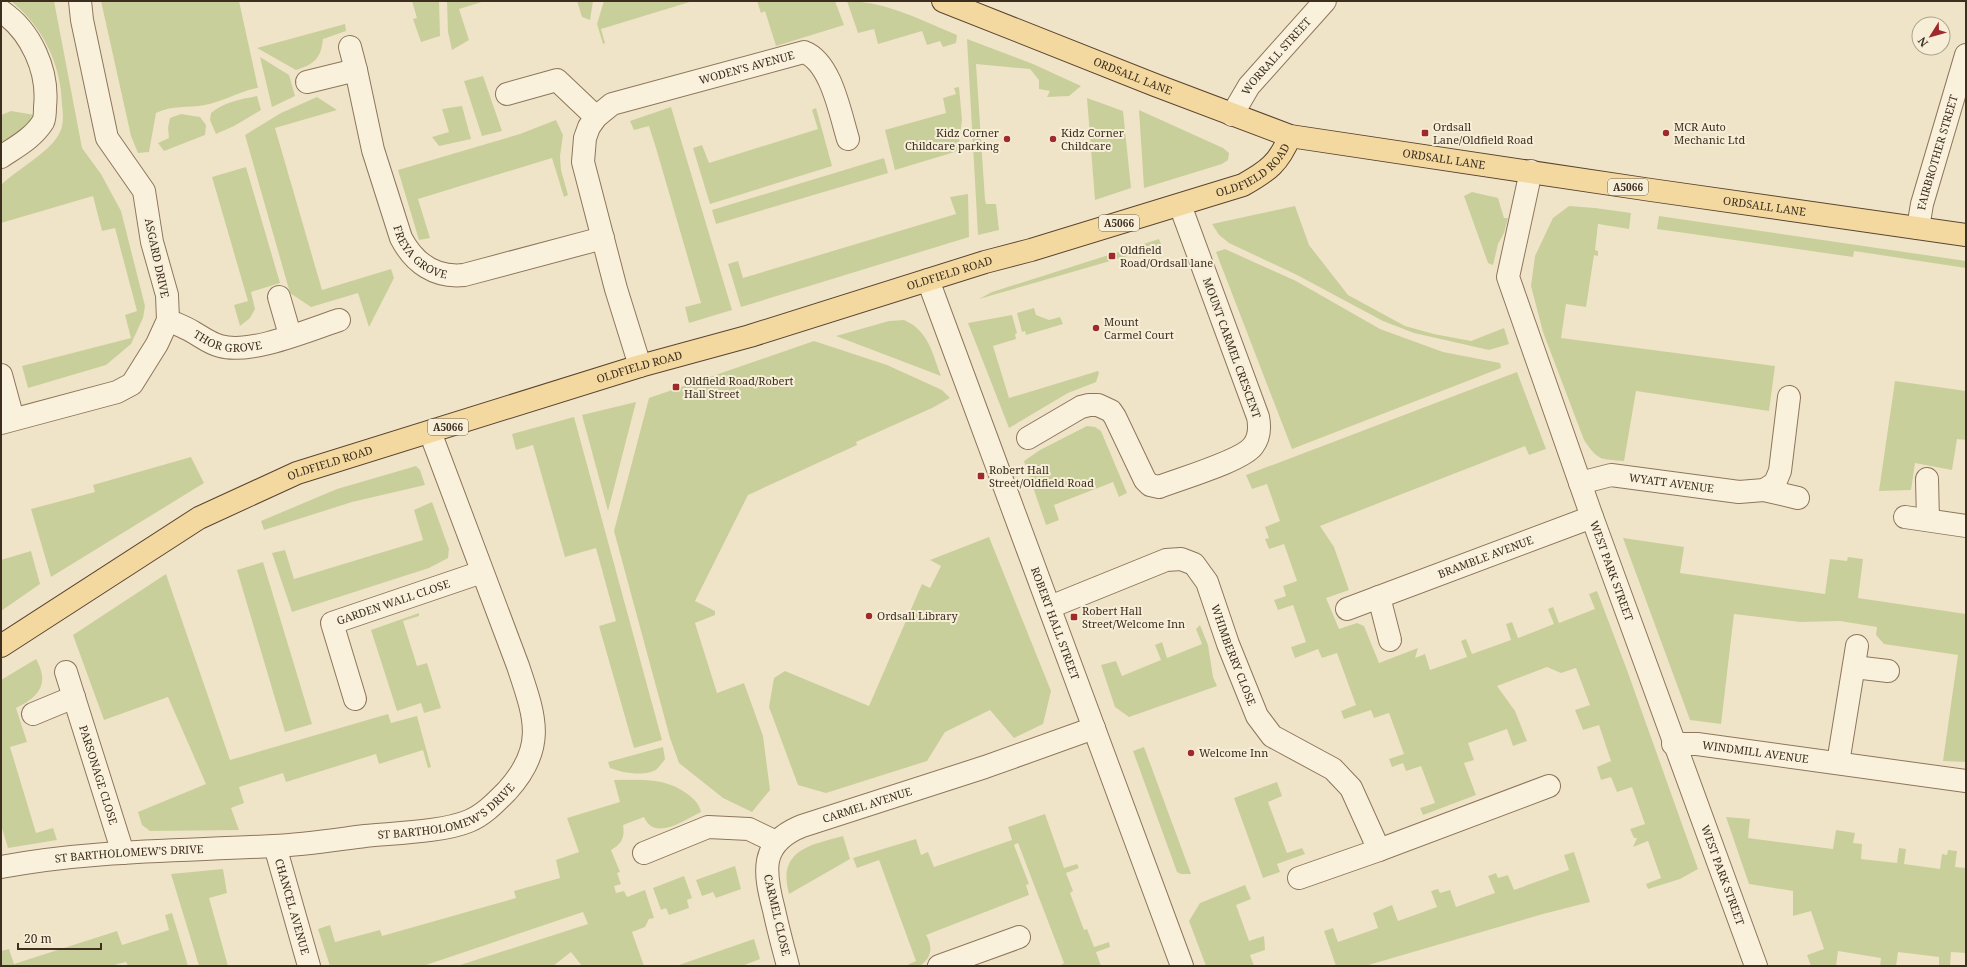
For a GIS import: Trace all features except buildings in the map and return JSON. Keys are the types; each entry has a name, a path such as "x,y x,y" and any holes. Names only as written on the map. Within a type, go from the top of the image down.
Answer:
{"main road":[{"name":"ORDSALL LANE","path":"943,1 1232,115 1290,136 1966,235"},
{"name":"OLDFIELD ROAD","path":"1,646 169,536 230,503 297,473 640,366 750,336 928,280 1243,185 1259,176 1273,165 1283,153 1290,136"}],"street":[{"name":"ASGARD DRIVE","path":"7,421 117,392 132,384 157,344 168,320 167,295 152,242 144,191 107,138 82,20 80,1"},
{"name":"WORRALL STREET","path":"1232,115 1249,86 1325,1"},
{"path":"1,11 19,26 31,43 43,74 46,101 44,121 27,140 1,157"},
{"name":"FREYA GROVE","path":"350,47 373,150 401,238 408,250 424,266 443,275 464,275 603,238"},
{"name":"WODEN'S AVENUE","path":"640,366 616,290 583,162 585,138 596,117 612,104 804,52 812,55 824,69 833,90 848,139"},
{"name":"FAIRBROTHER STREET","path":"1918,228 1922,204 1966,55"},
{"path":"307,82 356,70"},
{"path":"507,94 557,80 596,117"},
{"name":"WEST PARK STREET","path":"1531,171 1508,277 1517,307 1673,744 1724,876 1756,966"},
{"name":"MOUNT CARMEL CRESCENT","path":"1028,438 1081,407 1089,405 1105,407 1115,417 1145,480 1150,484 1159,487 1239,456 1253,446 1258,437 1260,427 1258,416 1180,204"},
{"name":"ROBERT HALL STREET","path":"928,280 1182,966"},
{"path":"279,297 290,335"},
{"name":"THOR GROVE","path":"168,320 192,331 205,340 220,346 232,348 257,345 339,320"},
{"path":"1,375 7,421"},
{"path":"1764,490 1775,483 1780,471 1789,397"},
{"name":"ST BARTHOLOMEW'S DRIVE","path":"1,867 30,861 123,853 275,846 453,826 469,821 482,814 499,800 526,767 533,749 535,730 529,700 518,666 430,432"},
{"name":"WYATT AVENUE","path":"1580,483 1611,475 1739,492 1764,490 1798,498"},
{"path":"1928,479 1928,520"},
{"path":"1905,517 1966,526"},
{"name":"BRAMBLE AVENUE","path":"1347,609 1592,518"},
{"name":"WHIMBERRY CLOSE","path":"1050,607 1166,560 1181,559 1194,564 1207,582 1228,644 1257,716 1272,736 1333,769 1351,788 1379,850"},
{"name":"GARDEN WALL CLOSE","path":"355,699 332,623 482,572"},
{"path":"1379,597 1390,640"},
{"path":"1838,763 1856,656 1888,671"},
{"name":"PARSONAGE CLOSE","path":"66,672 123,853"},
{"path":"33,714 74,697"},
{"name":"CARMEL AVENUE","path":"776,842 793,830 802,826 985,767 1094,728"},
{"name":"WINDMILL AVENUE","path":"1673,744 1697,744 1966,781"},
{"path":"1299,878 1379,850 1549,786"},
{"path":"644,853 708,827 749,829 776,842"},
{"name":"CARMEL CLOSE","path":"776,842 767,862 766,873 788,966"},
{"name":"CHANCEL AVENUE","path":"275,846 309,966"},
{"path":"939,966 1019,937"}],"green space":[{"path":"11,1 54,1 82,148 101,174 121,211 145,306 143,318 131,344 106,365 28,388 22,366 131,338 125,315 137,311 115,228 102,231 93,196 1,223 1,185 42,153 56,139 62,126 63,118 61,90 58,75 48,47 32,22"},
{"path":"101,1 239,1 258,88 212,104 174,108 162,110 156,113 149,152 138,153 131,136"},
{"path":"412,1 439,1 440,36 421,42 413,19 417,18"},
{"path":"447,1 485,1 459,9 469,40 452,50 448,32"},
{"path":"577,1 593,1 590,20 582,17"},
{"path":"604,1 693,1 601,29 605,43 603,44 597,24"},
{"path":"757,1 835,1 844,25 776,46 765,11 761,13"},
{"path":"847,1 875,4 917,18 957,35 956,43 943,47 940,41 927,45 922,31 878,44 874,29 858,33"},
{"path":"345,24 346,31 323,39 322,46 316,60 296,70 257,48"},
{"path":"967,39 1033,64 1081,86 1069,96 1047,97 1050,91 1039,89 1039,80 1030,69 976,64 985,200 986,204 996,204 999,230 978,235"},
{"path":"260,57 289,75 295,96 272,107"},
{"path":"483,76 502,131 482,136 464,81"},
{"path":"959,87 962,120 958,151 895,170 885,130 946,113 943,98 956,94 954,88"},
{"path":"257,96 261,110 234,126 216,134 210,120 211,113 221,106"},
{"path":"317,97 337,110 275,128 322,290 391,269 394,278 369,327 358,293 311,307 290,293 245,135 281,113"},
{"path":"1087,98 1123,111 1131,188 1095,200"},
{"path":"462,106 471,139 439,146 432,137 449,132 442,109"},
{"path":"671,107 732,310 689,323 685,307 701,303 656,148 649,126 634,130 630,121"},
{"path":"816,108 832,166 710,204 693,148 702,145 709,163 818,129 812,110"},
{"path":"1139,110 1223,148 1229,153 1228,160 1222,164 1144,188"},
{"path":"11,111 35,115 33,124 1,145 1,115"},
{"path":"181,114 200,117 206,125 205,135 164,151 158,143 169,138 168,128 170,118"},
{"path":"556,120 563,135 560,156 561,170 568,195 564,197 552,158 418,199 430,238 419,240 398,170 520,134"},
{"path":"884,158 888,173 716,224 712,210"},
{"path":"246,167 280,283 251,292 255,309 250,318 240,326 234,305 248,301 212,177"},
{"path":"1472,192 1498,198 1504,218 1508,218 1504,233 1498,244 1493,265 1488,263 1464,196"},
{"path":"968,194 969,237 741,307 728,264 738,261 743,278 956,214 950,197"},
{"path":"1295,206 1309,245 1348,295 1405,326 1434,334 1471,341 1504,328 1509,344 1489,350 1414,333 1383,321 1297,275 1229,243 1219,235 1212,224"},
{"path":"1569,206 1631,213 1629,229 1598,224 1595,250 1598,251 1598,256 1594,255 1586,307 1566,304 1561,338 1775,366 1769,411 1636,391 1624,461 1600,458 1593,452 1584,440 1543,332 1531,286 1535,256 1553,218"},
{"path":"1659,216 1966,261 1966,268 1854,251 1853,257 1657,229"},
{"path":"1159,239 1162,246 979,299 992,292"},
{"path":"1225,249 1296,281 1380,329 1443,352 1500,363 1501,368 1292,449 1216,252"},
{"path":"1034,308 1036,315 1049,320 1060,317 1063,324 1026,335 1025,331 1022,332 1017,313"},
{"path":"1012,315 1017,333 1015,334 1016,339 993,346 1009,398 1098,371 1099,373 1096,382 1068,393 1009,428 968,323"},
{"path":"904,320 919,330 924,336 932,351 941,376 836,336 889,321"},
{"path":"814,341 887,365 942,390 950,398 932,408 856,442 857,445 748,495 695,601 715,611 715,615 695,623 717,693 744,683 763,736 770,790 752,812 723,798 679,763 670,738 614,531 649,398"},
{"path":"1517,372 1546,449 1529,455 1525,446 1320,526 1334,547 1349,590 1326,598 1339,629 1357,623 1364,626 1379,663 1418,648 1415,658 1425,654 1430,670 1467,657 1461,641 1466,639 1472,654 1511,640 1506,624 1512,622 1518,638 1554,624 1548,609 1553,607 1559,623 1595,609 1589,594 1597,591 1627,670 1698,869 1680,879 1648,889 1646,884 1661,878 1648,841 1633,847 1637,838 1634,838 1630,829 1645,824 1632,787 1617,792 1611,777 1601,780 1597,767 1611,761 1599,725 1583,730 1575,710 1590,705 1576,668 1561,673 1547,667 1497,686 1515,711 1527,741 1513,746 1507,729 1468,743 1474,760 1464,763 1476,795 1423,815 1420,808 1435,803 1421,766 1406,771 1403,763 1392,767 1389,759 1404,754 1389,713 1374,718 1371,710 1344,719 1341,711 1356,705 1337,653 1322,658 1318,649 1295,658 1291,647 1306,642 1293,605 1278,610 1274,600 1286,596 1283,586 1297,581 1284,544 1269,549 1265,539 1269,538 1265,527 1280,521 1267,484 1252,489 1246,475"},
{"path":"1895,381 1966,391 1966,440 1957,439 1952,470 1915,463 1911,490 1879,491"},
{"path":"636,402 608,511 582,415"},
{"path":"574,417 662,740 634,748 599,626 616,621 596,548 565,557 533,445 516,450 512,434"},
{"path":"1087,426 1095,427 1101,431 1127,493 1119,497 1113,482 1054,505 1059,520 1046,525 1024,461 1040,450"},
{"path":"191,457 204,483 51,577 31,509 95,492 93,485"},
{"path":"416,466 420,470 425,485 352,502 264,530 261,521 337,489"},
{"path":"432,502 449,549 448,558 429,568 292,612 272,553 285,550 294,579 423,540 414,510"},
{"path":"989,537 1051,691 1043,724 1014,738 990,710 945,732 927,761 826,793 798,785 769,707 774,678 785,671 869,706 922,584 930,588 941,566 930,560"},
{"path":"1623,538 1684,547 1680,573 1825,594 1830,559 1847,561 1848,557 1863,559 1858,598 1966,614 1966,762 1943,761 1958,655 1884,644 1876,635 1877,627 1840,621 1800,622 1734,614 1721,724 1690,720"},
{"path":"31,551 40,584 1,611 1,560"},
{"path":"263,562 312,724 285,732 237,570"},
{"path":"166,574 230,760 388,714 391,723 417,716 431,767 428,768 423,750 379,764 376,754 286,782 283,773 239,787 244,803 231,808 239,830 150,831 142,825 138,812 206,784 168,697 104,720 73,635"},
{"path":"419,613 419,616 403,621 417,666 427,663 441,708 424,713 421,703 397,711 371,630"},
{"path":"1200,625 1208,645 1213,677 1217,686 1129,717 1115,707 1101,665 1116,661 1122,676 1161,660 1155,645 1162,642 1167,658 1202,644 1196,629"},
{"path":"36,659 42,676 40,689 31,699 16,708 27,742 10,747 36,833 53,828 57,840 8,848 1,825 1,680"},
{"path":"663,747 665,759 657,769 647,773 640,774 610,768 608,762"},
{"path":"1144,747 1191,874 1181,874 1177,872 1133,751"},
{"path":"614,780 653,781 671,785 689,795 698,805 701,812 678,824 662,829 655,828 649,824 644,817 623,825 624,833 622,840 611,850 620,872 617,873 621,884 614,886 616,893 624,891 627,897 645,890 654,918 649,919 645,927 632,932 644,966 582,966 571,952 553,966 457,966 588,924 583,912 423,966 330,966 318,929 330,925 335,942 380,930 382,936 516,898 514,891 560,878 556,860 579,852 567,818 620,802"},
{"path":"1277,782 1282,796 1268,802 1287,853 1302,848 1305,854 1277,864 1280,872 1263,878 1234,798"},
{"path":"1045,814 1064,868 1077,864 1079,868 1066,873 1073,891 1070,893 1084,930 1087,929 1094,947 1109,942 1110,947 1096,952 1101,966 1060,966 1064,963 1018,843 1014,845 1029,884 1026,885 1029,895 926,935 930,943 930,952 927,959 920,966 905,966 916,961 879,860 857,868 853,858 916,839 921,855 928,852 934,867 1012,840 1008,827"},
{"path":"1726,817 1750,819 1748,838 1833,849 1836,830 1855,833 1853,843 1862,844 1861,859 1897,863 1899,848 1906,849 1904,864 1940,869 1942,854 1947,855 1948,850 1957,851 1955,867 1966,868 1966,953 1951,952 1950,966 1939,966 1939,957 1898,952 1896,966 1880,966 1881,958 1838,951 1836,966 1811,966 1807,955 1824,949 1811,911 1793,916 1793,891 1749,884"},
{"path":"843,836 850,859 789,894 787,879 788,868 792,859 799,852 808,847"},
{"path":"1574,852 1590,902 1543,914 1365,966 1336,966 1324,931 1333,928 1338,942 1378,928 1373,913 1392,905 1398,921 1437,907 1431,891 1438,889 1440,893 1450,890 1456,907 1495,893 1488,876 1496,873 1498,878 1508,875 1514,890 1569,870 1564,855"},
{"path":"735,866 741,889 716,898 713,892 702,896 696,880"},
{"path":"223,869 227,893 209,898 228,966 199,966 171,874"},
{"path":"684,876 692,898 687,900 689,908 669,915 666,908 661,910 653,888"},
{"path":"1245,885 1251,899 1236,905 1249,941 1264,936 1265,950 1250,955 1254,966 1206,966 1189,921 1200,903"},
{"path":"172,913 188,966 128,966 126,962 110,966 1,966 1,951 9,949 14,964 117,931 122,945 169,930 165,915"},
{"path":"754,939 760,959 742,966 676,966"}],"place":[{"name":"Ordsall Lane/Oldfield Road","path":"1425,133"},
{"name":"MCR Auto Mechanic Ltd","path":"1666,133"},
{"name":"Kidz Corner Childcare parking","path":"1007,139"},
{"name":"Kidz Corner Childcare","path":"1053,139"},
{"name":"Oldfield Road/Ordsall lane","path":"1112,256"},
{"name":"Mount Carmel Court","path":"1096,328"},
{"name":"Oldfield Road/Robert Hall Street","path":"676,387"},
{"name":"Robert Hall Street/Oldfield Road","path":"981,476"},
{"name":"Ordsall Library","path":"869,616"},
{"name":"Robert Hall Street/Welcome Inn","path":"1074,617"},
{"name":"Welcome Inn","path":"1191,753"}]}
